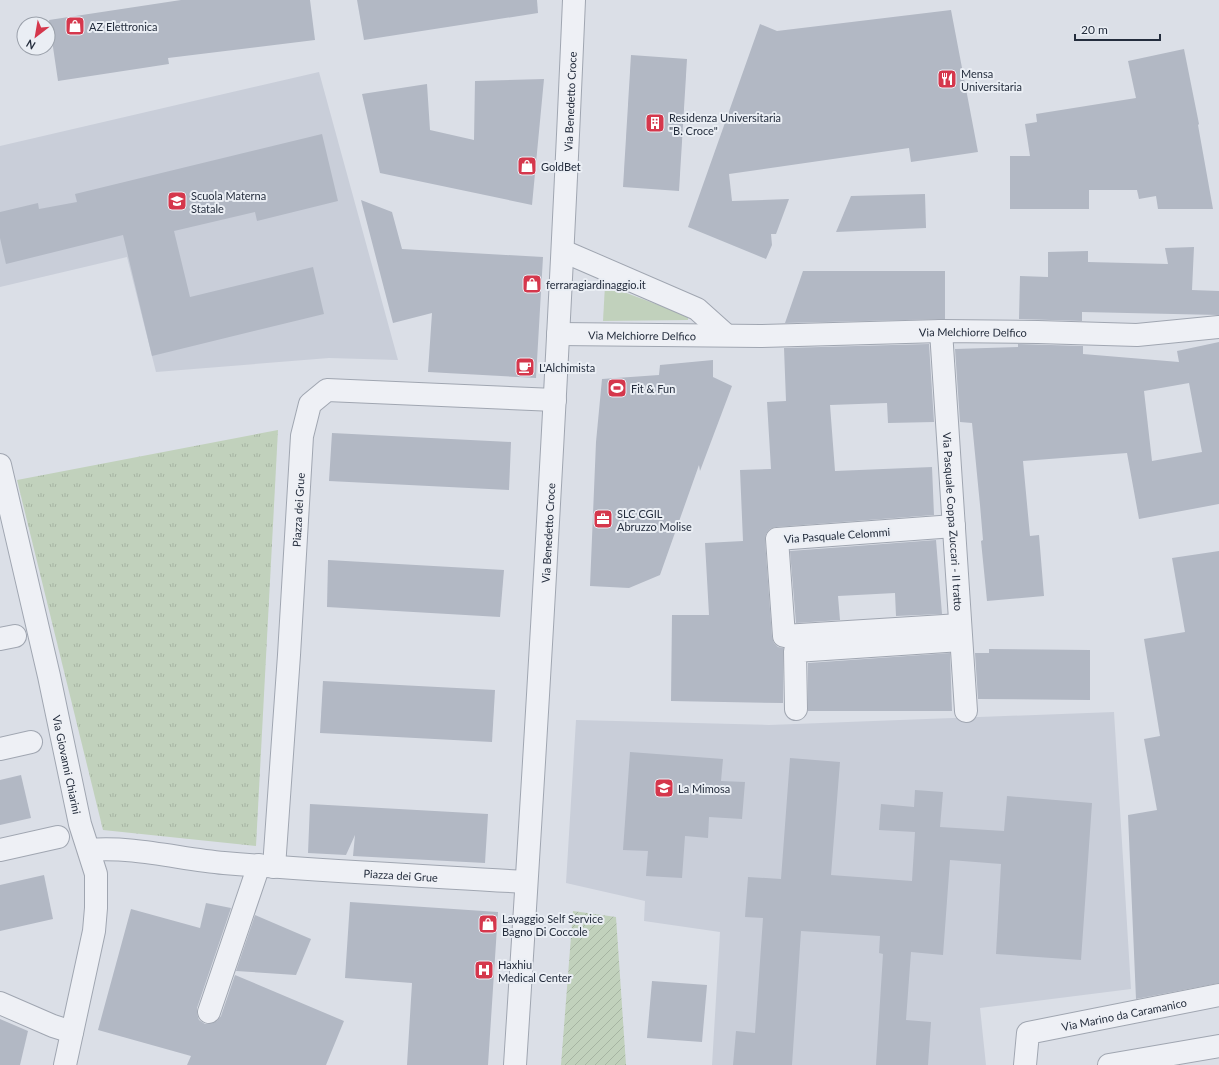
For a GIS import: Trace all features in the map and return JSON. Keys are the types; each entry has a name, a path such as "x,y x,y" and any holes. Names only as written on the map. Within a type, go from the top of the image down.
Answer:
{"street":[{"name":"Via Benedetto Croce","path":"514,1065 555,400 574,0"},
{"name":"Via Melchiorre Delfico","path":"563,251 697,309 726,335"},
{"name":"Via Melchiorre Delfico","path":"558,334 760,336 941,331 1137,335 1219,327"},
{"name":"Via Pasquale Coppa Zuccari - II tratto","path":"941,331 966,712"},
{"name":"Piazza dei Grue","path":"267,866 289,655 302,436 310,404 327,390 555,400"},
{"name":"Via Giovanni Chiarini","path":"0,465 8,536 49,676 80,824 96,874 94,931 65,1065"},
{"name":"Via Pasquale Celommi","path":"954,526 778,539 784,636 961,632"},
{"path":"796,709 795,651 961,632"},
{"path":"0,749 31,742"},
{"path":"0,850 58,836"},
{"name":"Piazza dei Grue","path":"89,850 108,848 215,862 526,882"},
{"path":"209,1012 267,866"},
{"name":"Via Marino da Caramanico","path":"1025,1065 1028,1033 1219,995"},
{"path":"0,1003 53,1026 72,1032"},
{"path":"1109,1065 1219,1046"}],"shaded area":[{"name":"Scuola Materna Statale","path":"319,72 398,360 329,358 156,372 127,257 0,287 0,146"},
{"path":"1114,712 1131,989 980,1008 986,1065 712,1065 720,932 644,921 645,901 566,883 576,720 769,725"}],"green space":[{"path":"605,285 688,316 688,320 603,321"},
{"path":"278,430 256,846 103,830 17,480"},
{"path":"573,911 616,917 626,1065 561,1065"}],"building":[{"path":"181,0 310,0 315,40 168,58 169,64 58,81 54,56 56,56 56,19"},
{"path":"357,0 537,0 538,13 364,40"},
{"path":"951,10 978,152 911,162 909,148 729,174 732,201 789,199 776,234 771,234 772,245 766,259 688,227 760,24 777,31"},
{"path":"1184,49 1199,124 1213,209 1158,209 1156,196 1139,199 1137,190 1089,190 1089,209 1010,209 1010,156 1030,156 1025,124 1037,122 1036,114 1136,98 1128,61"},
{"name":"Residenza Universitaria \"B. Croce\"","path":"631,55 687,59 679,191 623,187"},
{"path":"544,79 532,205 380,173 362,94 427,84 430,130 474,140 475,81"},
{"path":"322,134 338,201 257,221 255,212 174,231 190,297 313,267 324,314 152,356 123,235 6,264 0,238 0,212 38,203 39,209 77,202 75,194"},
{"path":"925,194 926,228 836,232 851,196"},
{"path":"361,200 392,212 402,249 543,257 536,378 428,372 432,313 393,323"},
{"path":"1194,247 1192,290 1219,291 1219,315 1082,312 1082,321 1019,319 1020,276 1048,277 1048,252 1088,251 1088,262 1168,264 1165,248"},
{"path":"803,271 945,271 945,319 785,323"},
{"path":"1219,342 1219,504 1139,519 1127,453 1023,461 1030,536 1039,535 1044,596 987,601 972,423 960,422 955,349 1018,347 1018,344 1083,346 1083,354 1179,362 1177,351","holes":["1189,383 1202,452 1152,461 1144,391"]},
{"path":"929,344 934,422 888,423 887,403 830,405 835,471 932,467 934,515 776,527 770,529 766,534 765,540 772,637 774,643 778,647 783,648 783,703 671,701 672,615 709,615 705,543 743,541 740,470 771,469 767,402 786,401 784,348"},
{"path":"713,360 713,377 732,386 700,471 699,465 660,575 629,588 590,586 596,442 602,379 659,375 660,365"},
{"path":"332,433 511,442 509,490 329,481"},
{"path":"936,540 942,614 896,616 895,593 838,596 840,620 796,623 790,551"},
{"path":"1219,551 1219,983 1136,999 1128,815 1157,810 1144,739 1160,736 1144,639 1185,632 1172,558"},
{"path":"328,560 504,570 500,617 327,607"},
{"path":"989,649 1090,650 1090,700 978,699 975,653 989,653"},
{"path":"950,653 952,711 808,711 808,663"},
{"path":"323,681 495,690 492,742 320,733"},
{"path":"630,752 723,759 721,781 745,782 742,819 709,817 708,838 685,836 682,878 646,876 648,851 623,850"},
{"path":"790,758 840,762 831,875 912,881 915,832 879,830 881,804 914,807 915,790 943,792 940,827 1004,831 1007,796 1092,803 1081,960 996,954 1001,864 950,860 943,955 911,952 906,1020 931,1022 928,1065 876,1065 883,954 879,953 880,936 801,931 792,1065 733,1065 736,1031 755,1033 763,918 745,917 748,877 781,879"},
{"path":"21,775 31,818 0,825 0,780"},
{"path":"310,804 488,814 485,863 353,856 355,835 346,855 308,853"},
{"path":"44,875 53,919 0,931 0,885"},
{"path":"350,902 498,912 488,1065 407,1065 412,983 345,978"},
{"path":"206,903 231,908 197,1008 199,1020 205,1024 211,1024 217,1021 221,1016 235,975 344,1021 326,1065 187,1065 191,1056 98,1030 131,909 200,928"},
{"path":"255,915 311,939 296,975 236,971"},
{"path":"652,981 707,985 702,1042 647,1038"},
{"path":"0,1019 28,1031 20,1065 0,1065"}],"place":[{"name":"AZ Elettronica","path":"75,26"},
{"name":"Mensa Universitaria","path":"947,79"},
{"name":"Residenza Universitaria \"B. Croce\"","path":"655,123"},
{"name":"GoldBet","path":"527,166"},
{"name":"Scuola Materna Statale","path":"177,201"},
{"name":"ferraragiardinaggio.it","path":"532,284"},
{"name":"L'Alchimista","path":"525,367"},
{"name":"Fit & Fun","path":"617,388"},
{"name":"SLC CGIL Abruzzo Molise","path":"603,519"},
{"name":"La Mimosa","path":"664,788"},
{"name":"Lavaggio Self Service Bagno Di Coccole","path":"488,924"},
{"name":"Haxhiu Medical Center","path":"484,970"}]}
